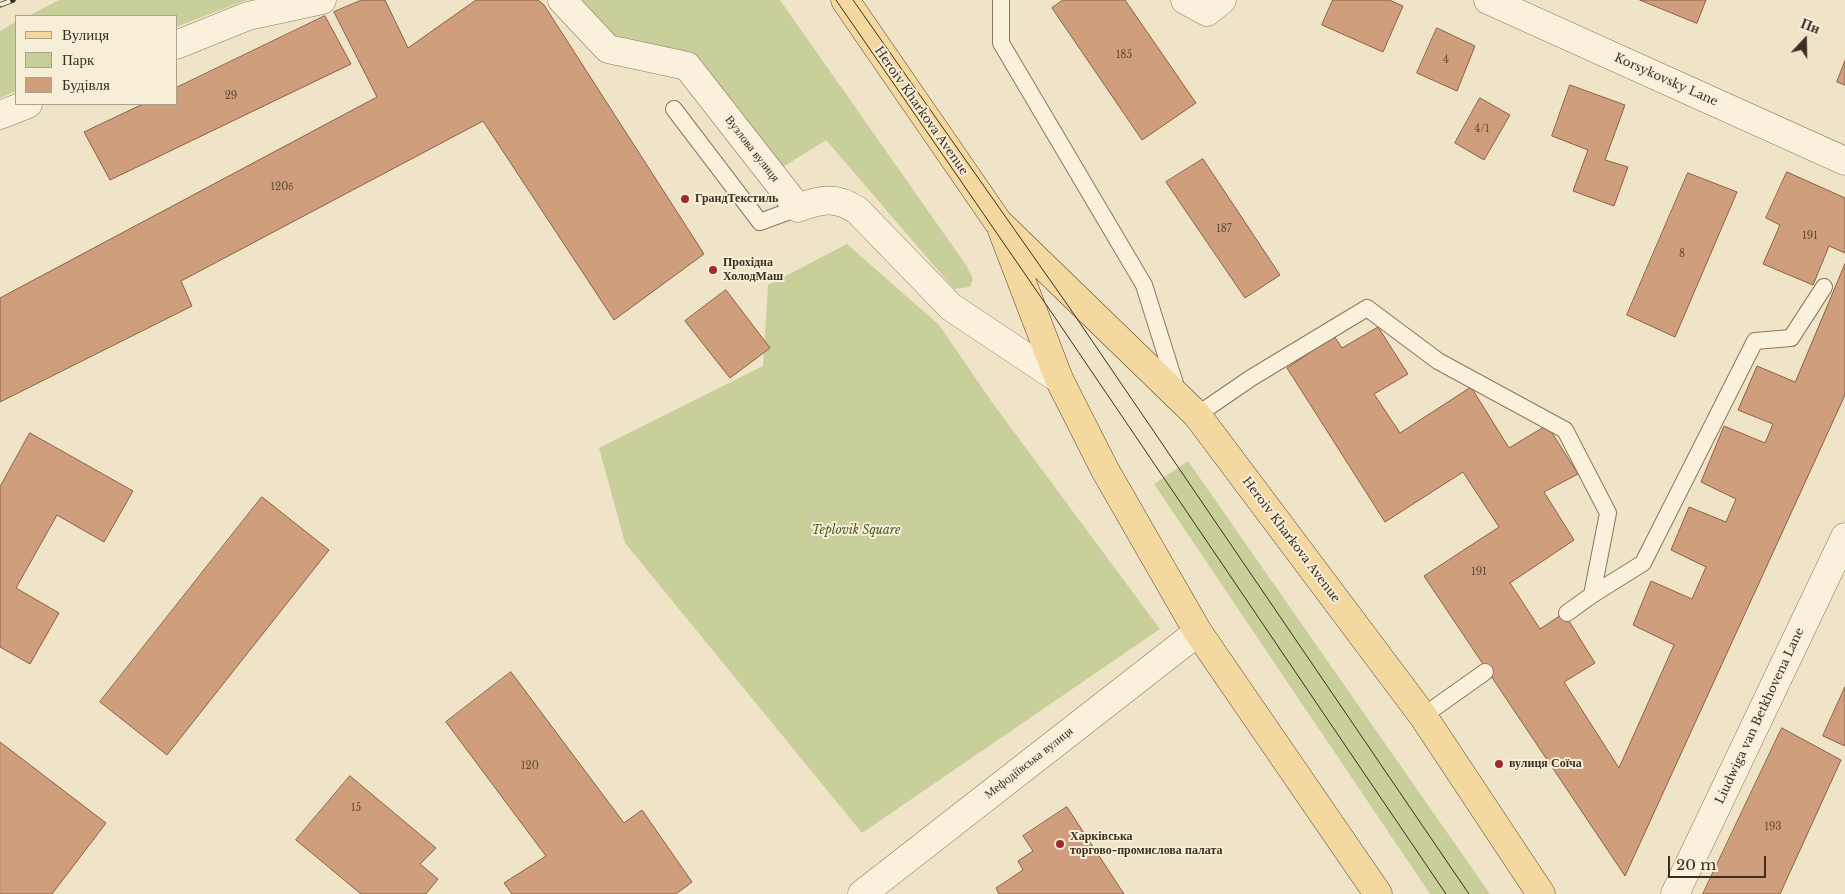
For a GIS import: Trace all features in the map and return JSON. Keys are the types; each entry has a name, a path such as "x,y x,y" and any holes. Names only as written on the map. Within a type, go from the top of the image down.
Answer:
{"main road":[{"name":"Heroiv Kharkova Avenue","path":"844,0 998,222 1188,406 1423,716 1540,894"},
{"name":"Heroiv Kharkova Avenue","path":"998,222 1059,379 1105,470 1198,632 1378,894"}],"street":[{"path":"178,44 248,16 322,0"},
{"name":"Вузлова вулиця","path":"562,0 608,49 687,66 798,208"},
{"path":"1185,0 1207,12 1222,0"},
{"name":"Korsykovsky Lane","path":"1488,0 1845,160"},
{"path":"0,115 25,105"},
{"path":"798,208 821,200 835,199 848,203 951,307 1059,379"},
{"name":"Liudwiga van Betkhovena Lane","path":"1676,894 1845,538"},
{"name":"Мефодіївська вулиця","path":"869,892 1198,632"}],"lane":[{"path":"1001,0 1001,43 1144,285 1188,406 1251,378 1367,308 1438,361 1565,430 1608,513 1592,595"},
{"path":"674,109 760,222 798,208"},
{"path":"1567,613 1643,563 1755,341 1791,338 1824,287"},
{"path":"1423,716 1485,672"}],"green space":[{"path":"59,0 247,0 178,26 178,15 30,15"},
{"path":"552,0 780,0 966,265 973,279 970,287 954,289 826,140 764,179 672,58 584,36"},
{"path":"15,23 15,91 0,98 0,31"},
{"name":"Teplovik Square","path":"847,244 939,325 994,405 1160,629 862,833 625,543 599,448 763,366 768,285"},
{"path":"1188,461 1490,894 1430,894 1154,484"}],"building":[{"path":"362,0 385,0 408,48 476,0 538,0 544,5 704,254 614,320 483,121 181,281 192,306 0,402 0,298 377,97 334,12"},
{"path":"1063,0 1125,0 1196,103 1142,140 1052,8"},
{"path":"1333,0 1389,0 1403,6 1383,52 1322,25"},
{"path":"1640,0 1706,0 1697,23"},
{"path":"325,16 351,64 110,180 84,132 141,105 178,105 178,87"},
{"path":"1437,28 1475,46 1457,91 1417,73"},
{"path":"1845,61 1845,85 1837,82"},
{"path":"1570,85 1625,105 1605,160 1628,167 1614,206 1573,191 1588,150 1552,136"},
{"path":"1480,98 1510,115 1484,160 1455,143"},
{"path":"1203,159 1280,275 1245,298 1166,182"},
{"path":"1787,172 1845,198 1845,253 1829,246 1813,285 1763,264 1780,225 1766,218"},
{"path":"1688,173 1737,192 1675,337 1627,315"},
{"path":"1845,264 1845,395 1625,876 1424,576 1499,527 1463,472 1385,522 1287,368 1334,336 1342,348 1378,327 1408,374 1374,394 1400,433 1471,387 1509,448 1547,425 1578,474 1544,492 1574,540 1510,583 1540,629 1564,613 1595,663 1564,682 1619,768 1674,645 1633,625 1651,581 1692,599 1706,567 1671,550 1689,507 1726,522 1736,499 1701,482 1724,426 1765,443 1773,424 1738,410 1757,366 1795,382"},
{"path":"726,290 770,348 730,378 685,321"},
{"path":"30,433 133,491 104,542 57,515 16,588 59,613 30,664 0,647 0,487"},
{"path":"262,497 329,550 167,755 100,702"},
{"path":"511,672 624,823 642,810 692,882 676,894 512,894 504,883 546,856 446,722"},
{"path":"1845,687 1845,746 1823,736"},
{"path":"1782,728 1841,760 1780,894 1703,894"},
{"path":"0,742 106,823 52,894 0,894"},
{"path":"350,776 436,848 420,864 438,879 426,894 361,894 296,840"},
{"name":"Харківська торгово-промислова палата","path":"1067,807 1124,894 999,894 996,888 1023,870 1018,861 1033,851 1023,836"}],"tram line":[{"path":"836,0 1056,319 1446,894"},
{"path":"853,0 1069,307 1469,894"}],"railway":[{"path":"0,5 13,0"}],"place":[{"name":"ГрандТекстиль","path":"685,199"},
{"name":"Прохідна ХолодМаш","path":"713,270"},
{"name":"вулиця Соїча","path":"1499,764"},
{"name":"Харківська торгово-промислова палата","path":"1060,844"}]}
